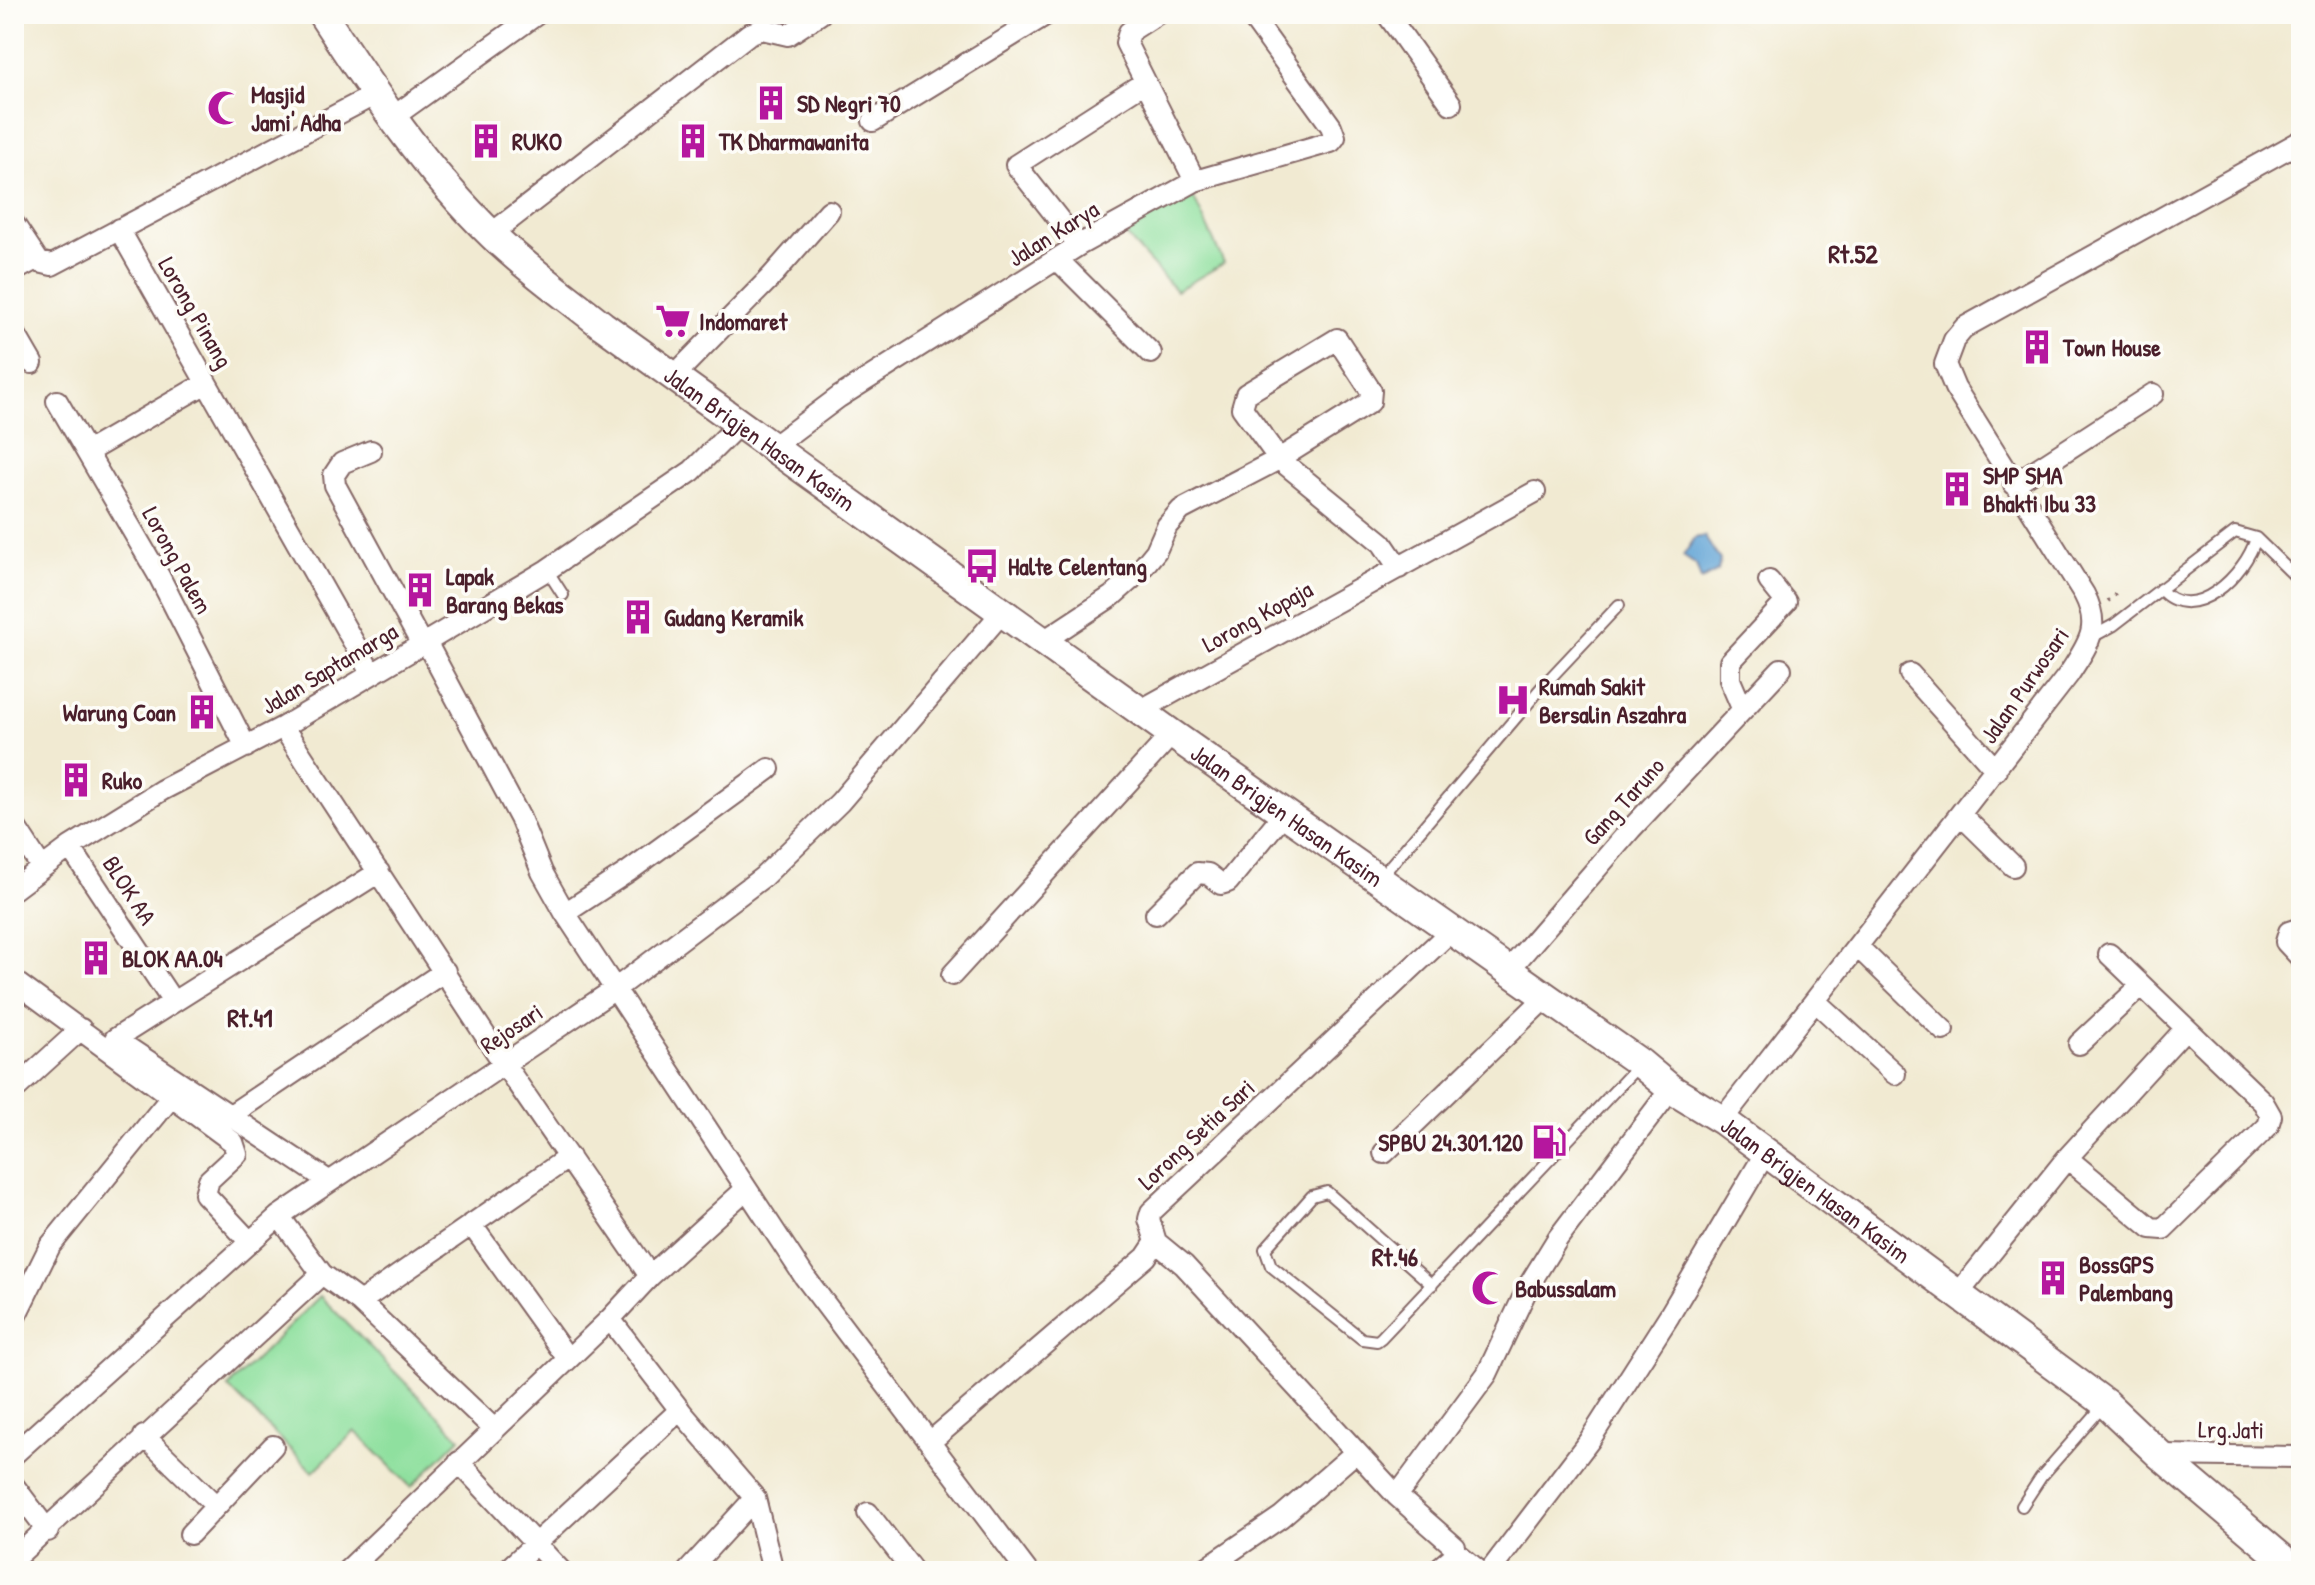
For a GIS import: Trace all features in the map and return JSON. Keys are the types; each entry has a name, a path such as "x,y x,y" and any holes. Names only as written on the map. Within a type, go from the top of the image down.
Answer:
{"street":[{"name":"Jalan Brigjen Hasan Kasim","path":"322,14 376,94 454,194 491,234 602,325 775,445 1172,734 1640,1063 1671,1089 1766,1152 2105,1403 2160,1455 2297,1571"},
{"path":"393,117 537,14"},
{"path":"491,234 753,22 788,35 820,14"},
{"path":"873,121 1047,14"},
{"path":"1157,14 1125,38 1195,181"},
{"name":"Jalan Karya","path":"775,445 839,397 1079,245 1195,181 1331,142 1335,137 1331,126 1250,14"},
{"path":"1387,14 1451,104"},
{"path":"1079,245 1016,165 1145,82"},
{"path":"14,224 36,259 52,265 376,94"},
{"name":"Jalan Purwosari","path":"1722,1120 2069,674 2094,625 2094,613 1949,376 1947,354 1954,340 1965,327 2301,141"},
{"path":"674,376 829,211"},
{"name":"Lorong Pinang","path":"119,229 371,673"},
{"path":"14,271 36,259"},
{"path":"1058,260 1151,353"},
{"path":"14,332 32,363"},
{"path":"1045,640 1131,579 1156,551 1167,526 1181,510 1279,459 1373,400 1341,340 1246,394 1242,400 1244,411 1279,459 1382,543 1399,568"},
{"path":"87,452 206,383"},
{"path":"2014,484 2153,394"},
{"name":"Lorong Palem","path":"57,401 159,576 246,747"},
{"name":"Jalan Saptamarga","path":"14,889 70,847 162,790 283,727 547,570 692,471 740,423"},
{"path":"371,451 342,463 334,475 335,485 520,818 542,872 565,913 804,1276 1027,1571"},
{"name":"Lorong Kopaja","path":"1141,710 1535,492"},
{"path":"1742,708 1730,680 1730,662 1786,602 1769,581"},
{"name":"Rejosari","path":"14,1454 279,1216 327,1180 615,989 763,877 806,838 1004,610"},
{"name":"Gang Taruno","path":"1508,971 1742,708 1781,669"},
{"path":"1910,674 1996,770"},
{"path":"283,727 504,1064 650,1276"},
{"path":"952,975 1172,734"},
{"path":"565,913 629,871 769,769"},
{"path":"1156,914 1193,874 1204,873 1221,884 1228,882 1284,813"},
{"path":"1961,815 2013,866"},
{"path":"14,825 42,868"},
{"name":"BLOK AA","path":"70,847 173,1002"},
{"path":"327,1180 115,1039 379,872"},
{"path":"2301,928 2289,932 2286,942 2301,958"},
{"name":"Lorong Setia Sari","path":"1156,1242 1149,1219 1151,1212 1451,931"},
{"path":"1858,947 1943,1030"},
{"path":"2067,1158 2151,1228 2163,1229 2268,1126 2271,1116 2263,1102 2109,954"},
{"path":"229,1116 445,971"},
{"path":"14,981 233,1142 237,1154 209,1180 205,1194 250,1242"},
{"path":"2079,1044 2136,981"},
{"path":"1384,1153 1546,997"},
{"path":"1815,1001 1895,1074"},
{"path":"1958,1294 2067,1158 2186,1028"},
{"path":"14,1090 81,1029"},
{"path":"1397,1496 1482,1381 1529,1285 1558,1238 1671,1089"},
{"path":"14,1319 54,1239 172,1096"},
{"path":"1490,1571 1583,1448 1686,1288 1766,1152"},
{"path":"360,1302 569,1157"},
{"path":"347,1571 610,1319 650,1276 745,1190"},
{"path":"279,1216 322,1274 360,1302 494,1429"},
{"path":"471,1224 568,1359"},
{"path":"930,1442 1146,1257 1156,1242 1184,1265 1397,1496 1479,1571"},
{"path":"14,1559 48,1531 144,1436 322,1274"},
{"path":"610,1319 680,1410 755,1498 773,1571"},
{"path":"506,1571 680,1410"},
{"path":"144,1436 216,1506"},
{"path":"190,1534 273,1446"},
{"path":"1202,1571 1281,1517 1356,1452"},
{"name":"Lrg.Jati","path":"2160,1455 2301,1457"},
{"path":"459,1462 561,1571"},
{"path":"14,1486 48,1531"},
{"path":"688,1571 755,1498"},
{"path":"868,1513 913,1571"},
{"path":"1436,1571 1457,1553"}],"lane":[{"path":"2089,639 2114,625 2235,532 2256,538 2301,582"},
{"path":"2160,589 2168,598 2183,606 2203,601 2237,570 2256,538"},
{"path":"547,570 563,595"},
{"path":"1379,880 1541,688 1619,605"},
{"path":"1432,1285 1327,1192 1312,1196 1265,1249 1271,1266 1370,1342 1381,1338 1432,1285 1640,1063"},
{"path":"2022,1506 2041,1477 2105,1403"}],"green space":[{"path":"1192,194 1224,263 1176,291 1122,231"},
{"path":"320,1296 460,1438 411,1487 355,1431 313,1472 228,1387"}],"water":[{"path":"1704,536 1720,560 1718,571 1701,580 1696,565 1683,556 1695,538"}],"place":[{"name":"SD Negri 70","path":"771,103"},
{"name":"Masjid Jami' Adha","path":"225,108"},
{"name":"RUKO","path":"486,141"},
{"name":"TK Dharmawanita","path":"693,141"},
{"name":"Indomaret","path":"673,321"},
{"name":"Town House","path":"2037,347"},
{"name":"SMP SMA Bhakti Ibu 33","path":"1957,489"},
{"name":"Halte Celentang","path":"982,566"},
{"name":"Lapak Barang Bekas","path":"420,590"},
{"name":"Gudang Keramik","path":"638,617"},
{"name":"Rumah Sakit Bersalin Aszahra","path":"1513,700"},
{"name":"Warung Coan","path":"202,712"},
{"name":"Ruko","path":"76,780"},
{"name":"BLOK AA.04","path":"96,958"},
{"name":"SPBU 24.301.120","path":"1549,1142"},
{"name":"BossGPS Palembang","path":"2053,1278"},
{"name":"Babussalam","path":"1489,1288"}],"district":[{"name":"Rt.52","path":"1853,253"},
{"name":"Rt.41","path":"250,1017"},
{"name":"Rt.46","path":"1395,1256"}]}
